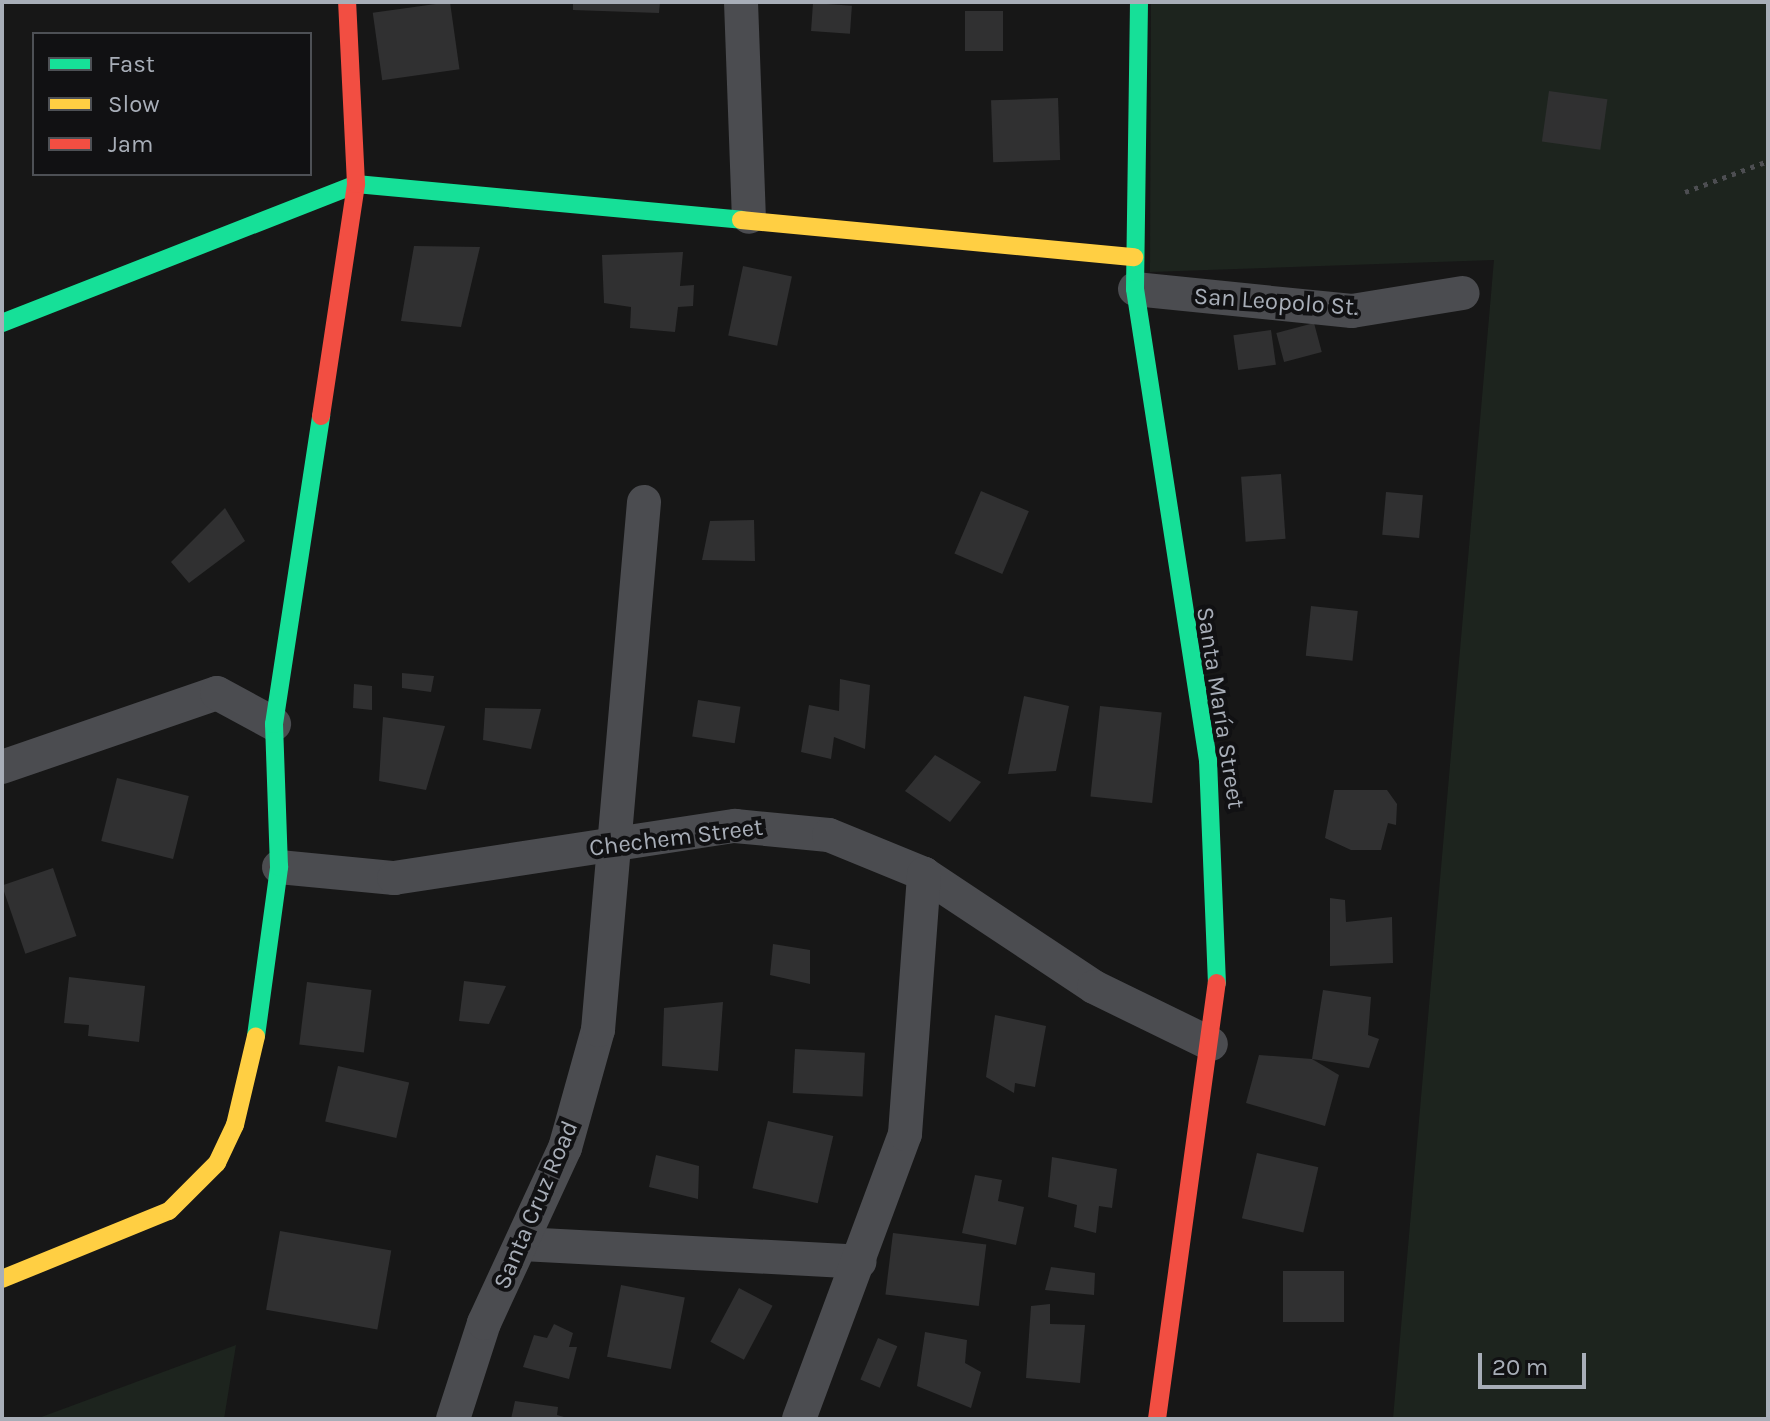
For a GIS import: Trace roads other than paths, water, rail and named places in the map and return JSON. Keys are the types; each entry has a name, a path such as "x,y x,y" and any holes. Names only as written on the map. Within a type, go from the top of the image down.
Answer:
{"street":[{"path":"2,1279 134,1231 169,1211 217,1163 235,1125 256,1040 279,867 274,724 356,184 347,2"},
{"path":"741,2 749,217"},
{"name":"Santa María Street","path":"1139,2 1134,273 1208,760 1220,959 1211,1044 1157,1419"},
{"path":"2,323 356,184 749,217 1134,273"},
{"name":"San Leopolo St.","path":"1134,273 1352,311 1463,293"},
{"name":"Santa Cruz Road","path":"453,1419 484,1323 565,1148 598,1030 644,502"},
{"path":"2,767 217,693 274,724"},
{"name":"Chechem Street","path":"279,867 394,878 616,844 780,826 829,835 924,874 1094,987 1211,1044"},
{"path":"799,1419 860,1262 905,1134 924,874"},
{"path":"522,1244 860,1262"}]}
